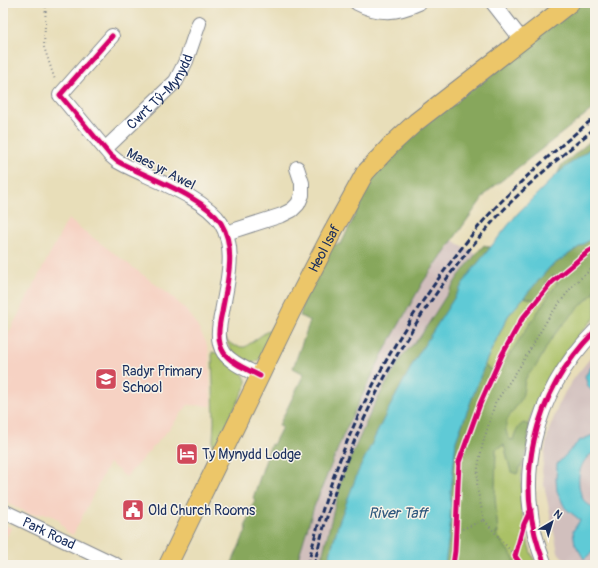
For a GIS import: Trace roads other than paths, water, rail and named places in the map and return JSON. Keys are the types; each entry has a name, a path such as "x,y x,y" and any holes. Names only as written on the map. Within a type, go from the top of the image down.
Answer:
{"main road":[{"name":"Heol Isaf","path":"168,565 260,376 332,233 365,173 376,159 401,135 570,3"}],"street":[{"path":"357,3 369,9 380,11 406,9 419,3"},
{"path":"493,3 522,40"},
{"name":"Cwrt Tŷ-Mynydd","path":"105,149 176,81 186,60 199,23"},
{"name":"Maes yr Awel","path":"112,36 60,95 105,149 117,161 173,188 209,210 220,222 226,233 229,247 229,263 219,327 221,346 224,354 231,360 260,376"},
{"path":"226,233 282,215 292,210 298,204 302,195 302,183 297,168"},
{"path":"545,565 537,543 531,509 529,479 534,436 542,411 557,382 578,349 595,331"},
{"name":"Park Road","path":"3,511 116,565"}],"water":[{"name":"River Taff","path":"595,145 595,236 550,267 508,316 486,361 456,441 451,491 450,527 445,565 327,565 338,525 358,472 387,412 416,358 470,273 518,213 558,173"},
{"path":"595,365 595,394 588,387 585,376 592,366"},
{"path":"595,434 595,452 585,460 579,479 579,486 583,499 595,509 595,550 584,559 575,544 573,531 580,520 565,508 557,491 557,464 579,441"}],"railway":[{"path":"308,565 319,523 347,442 364,403 405,328 454,258 491,212 538,166 595,117"},
{"path":"314,565 328,515 345,465 365,418 388,371 414,327 443,284 475,243 509,204 540,174 595,128"}],"place":[{"name":"Radyr Primary School","path":"106,379"},
{"name":"Ty Mynydd Lodge","path":"187,454"},
{"name":"Old Church Rooms","path":"133,510"}]}
